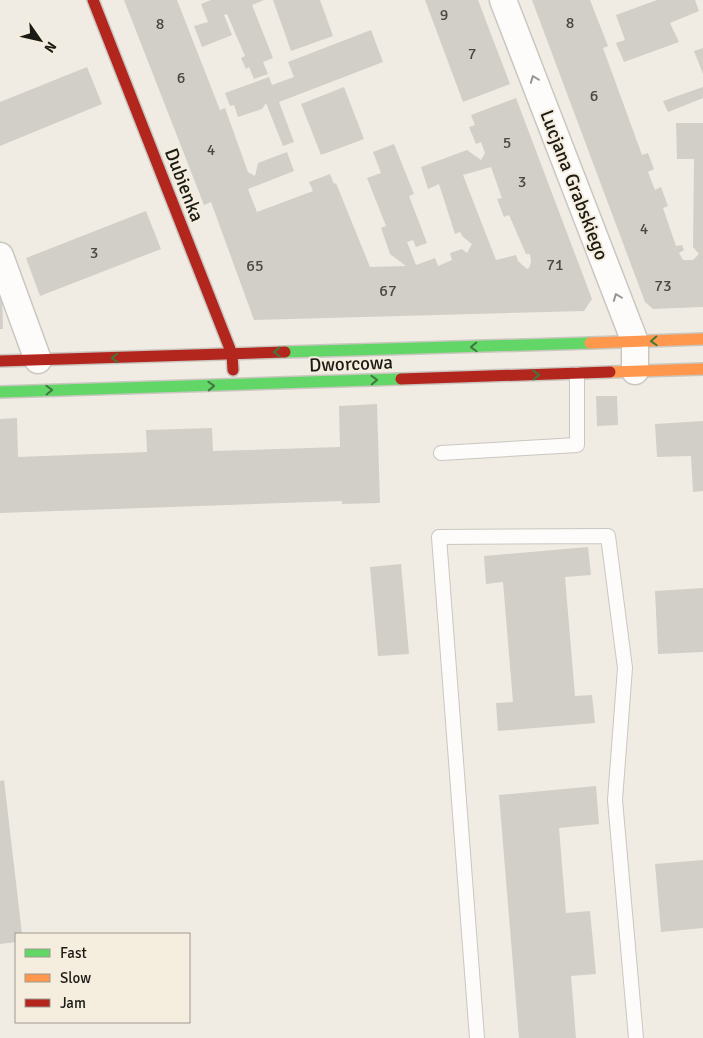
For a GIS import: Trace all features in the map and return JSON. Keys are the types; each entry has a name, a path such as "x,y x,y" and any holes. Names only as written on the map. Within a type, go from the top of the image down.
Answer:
{"main road":[{"name":"Dubienka","path":"93,0 232,354 234,385"},
{"name":"Dworcowa","path":"0,361 703,339"},
{"name":"Dworcowa","path":"0,392 703,369"}],"street":[{"name":"Lucjana Grabskiego","path":"503,0 635,342 635,371"},
{"path":"0,256 38,360"}],"lane":[{"path":"441,453 577,445 577,374"},
{"path":"477,1038 439,537 608,536 625,668 615,800 636,1038"}],"building":[{"path":"124,0 177,0 220,110 225,108 248,172 255,176 258,163 287,152 294,171 248,189 257,212 313,191 309,182 330,174 334,184 336,183 370,267 406,266 390,254 381,228 386,226 367,178 381,173 373,152 394,144 414,194 409,196 427,243 416,247 413,240 407,242 416,265 435,258 438,266 452,260 450,253 462,249 467,253 472,244 460,232 455,234 439,184 428,189 421,167 467,150 481,160 485,153 481,142 476,144 469,127 475,125 471,115 516,98 592,299 584,311 254,320 211,202 204,205","holes":["491,167 502,198 497,199 504,217 509,215 526,254 530,254 531,262 527,269 518,261 516,255 496,260 463,175"]},
{"path":"211,0 264,0 252,5 273,58 263,62 268,74 254,79 249,67 246,69 241,58 245,56 227,14 224,15 232,35 202,47 194,26 208,22 201,4"},
{"path":"273,0 320,0 333,36 291,51"},
{"path":"425,0 478,0 510,84 463,102"},
{"path":"532,0 590,0 608,46 603,48 642,155 648,153 654,169 648,172 655,190 661,187 668,206 663,208 676,246 682,245 684,250 679,253 683,260 693,260 699,254 693,247 694,159 677,159 676,123 703,123 703,307 653,309 645,302"},
{"path":"657,0 695,0 699,11 670,23 679,42 624,62 616,43 625,40 616,15"},
{"path":"371,30 383,62 279,102 294,142 283,146 266,103 262,109 238,117 234,105 230,106 225,93 269,77 272,85 294,77 288,62"},
{"path":"703,48 703,74 694,51"},
{"path":"87,67 102,104 0,146 0,102"},
{"path":"344,87 364,139 321,155 301,104"},
{"path":"703,87 703,98 668,112 663,101"},
{"path":"146,211 161,249 40,296 26,258"},
{"path":"0,292 2,292 3,329 0,329"},
{"path":"596,396 617,396 618,425 597,426"},
{"path":"377,404 380,503 342,504 342,501 0,513 0,419 17,418 18,457 147,452 146,430 212,428 213,451 340,447 339,406"},
{"path":"703,421 703,491 693,492 691,456 657,457 655,424"},
{"path":"588,547 591,575 565,577 575,696 592,695 595,723 498,731 496,703 513,702 503,582 486,584 484,556"},
{"path":"401,564 409,654 378,656 370,567"},
{"path":"703,588 703,652 658,654 655,591"},
{"path":"4,780 22,933 15,933 15,942 0,944 0,781"},
{"path":"596,786 599,824 559,828 566,913 590,911 596,974 571,976 576,1038 519,1038 499,795"},
{"path":"703,860 703,928 661,932 655,864"}],"traffic: fast":[{"path":"285,352 590,343"},
{"path":"0,392 401,379"}],"traffic: slow":[{"path":"590,343 703,339"},
{"path":"610,372 703,369"}],"traffic: jam":[{"path":"93,0 232,354 233,370"},
{"path":"0,361 285,352"},
{"path":"401,379 610,372"}]}
